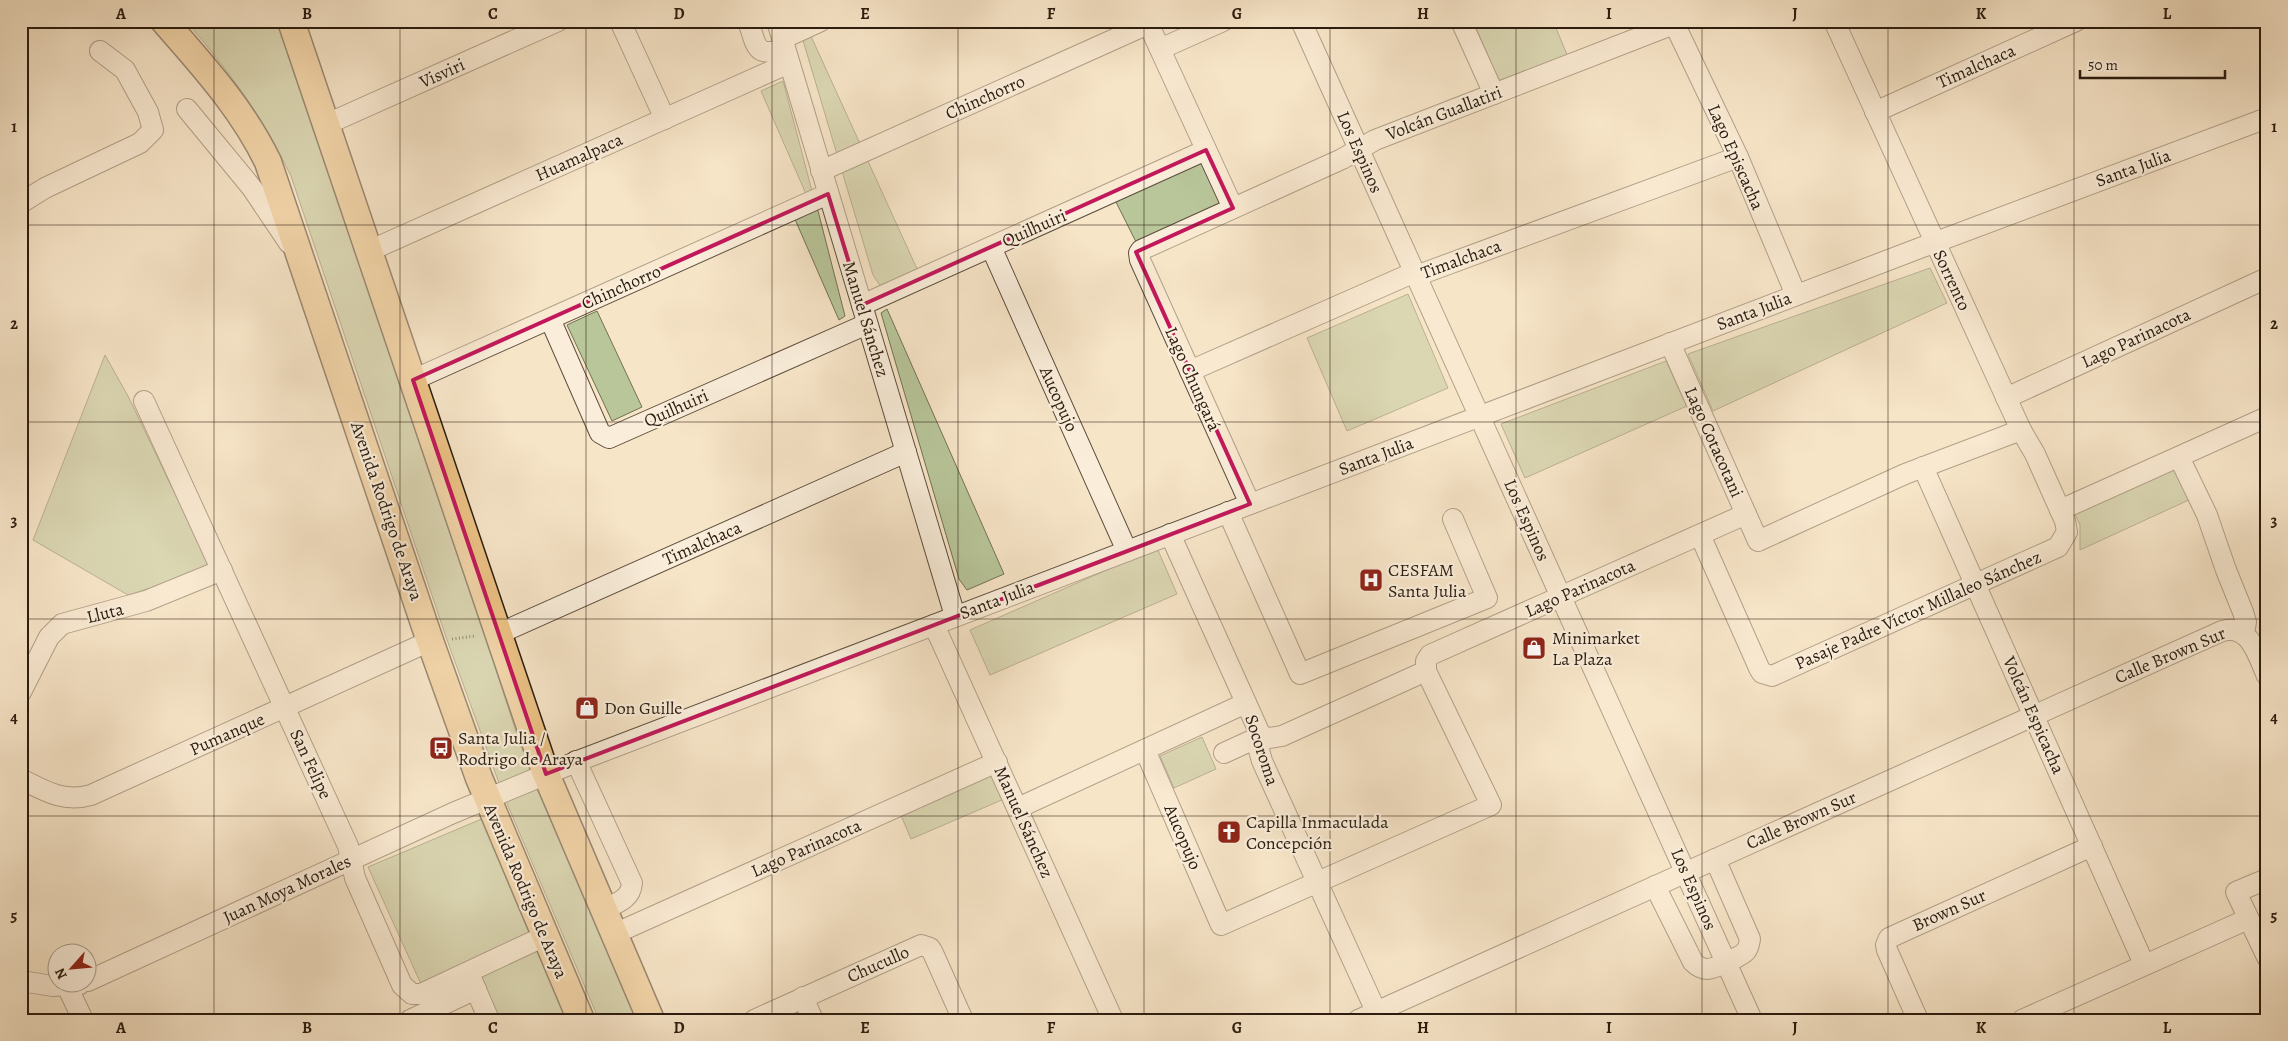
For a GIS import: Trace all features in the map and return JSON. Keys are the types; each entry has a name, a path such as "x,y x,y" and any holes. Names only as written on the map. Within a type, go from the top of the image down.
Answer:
{"main road":[{"name":"Avenida Rodrigo de Araya","path":"164,21 229,96 257,140 277,185 430,641 487,798 580,1020"},
{"path":"291,21 546,774 651,1020"}],"street":[{"name":"Visviri","path":"327,124 558,21"},
{"path":"620,21 665,119"},
{"path":"748,21 756,45 762,52 769,53 783,43"},
{"name":"Huamalpaca","path":"369,251 665,119 783,43 821,21"},
{"path":"1160,49 1223,21"},
{"name":"Los Espinos","path":"1301,21 1752,1020"},
{"path":"1461,21 1494,94"},
{"name":"Sorrento","path":"1834,21 2006,398 2035,454 2067,527 2065,538"},
{"name":"Timalchaca","path":"1875,112 2076,21"},
{"path":"1148,22 1233,208"},
{"name":"Chinchorro","path":"822,171 1148,22"},
{"name":"Volcán Guallatiri","path":"1139,253 1144,248 1342,159 1375,140 1673,23"},
{"name":"Lago Episcacha","path":"1673,23 1738,157 1796,295"},
{"name":"Manuel Sánchez","path":"783,43 955,616"},
{"path":"21,203 44,188 140,143 153,130 148,112 125,70 100,51"},
{"path":"187,109 252,188 306,270"},
{"name":"Santa Julia","path":"487,798 576,761 934,624 1934,242 2267,118"},
{"name":"Quilhuiri","path":"550,319 600,433 609,438 865,315 990,247 1206,150"},
{"name":"Timalchaca","path":"1190,371 1408,275 1416,276 1738,157"},
{"name":"Chinchorro","path":"413,380 828,194"},
{"name":"Aucopujo","path":"990,247 1127,551"},
{"name":"Lago Chungará","path":"1139,253 1140,260 1250,504"},
{"name":"Lago Parinacota","path":"2006,398 2267,278"},
{"name":"Lago Cotacotani","path":"1670,343 1758,541 1923,466"},
{"name":"San Felipe","path":"144,401 348,846 355,878 406,990 412,994 421,994 472,981 544,936"},
{"path":"2060,510 2267,417"},
{"path":"1923,466 2021,430"},
{"name":"Timalchaca","path":"498,634 906,452"},
{"path":"2179,457 2210,525 2244,612 2246,622 2244,633 2252,642 2267,676"},
{"name":"Volcán Espicacha","path":"1923,466 2144,964"},
{"path":"1228,512 1300,674 1487,598 1453,519"},
{"name":"Lago Parinacota","path":"1426,671 1426,661 1430,655 1746,514"},
{"name":"Socoroma","path":"1170,534 1261,736 1259,750 1262,761 1317,882 1371,1017"},
{"name":"Pasaje Padre Víctor Millaleo Sánchez","path":"1700,535 1759,668 1767,675 1778,674 2058,547 2065,538"},
{"name":"Lluta","path":"21,692 49,637 62,624 146,601 222,570"},
{"name":"Manuel Sánchez","path":"934,624 1113,1020"},
{"name":"Calle Brown Sur","path":"1371,1017 1686,872 2222,631 2233,629 2244,633"},
{"name":"Pumanque","path":"21,779 59,797 81,798 285,708 430,641"},
{"path":"1224,753 1261,736 1270,738 1282,736 1426,671 1491,805 1317,882"},
{"path":"1018,808 1246,703"},
{"name":"Aucopujo","path":"1146,750 1221,925 1317,882"},
{"path":"576,761 632,883 630,894 625,899 604,910"},
{"name":"Lago Parinacota","path":"614,934 997,762"},
{"name":"Juan Moya Morales","path":"98,976 487,798"},
{"name":"Brown Sur","path":"1918,1020 1887,950 1886,945 1889,938 2092,846"},
{"path":"1656,886 1693,962 1700,968 1706,969 1726,962 1744,953 1749,946 1750,939 1715,859"},
{"path":"2267,879 2236,892 2267,958"},
{"path":"2022,1020 2248,919"},
{"name":"Chucullo","path":"754,1020 921,945 930,948 933,953 963,1020"},
{"path":"21,981 48,985"},
{"path":"410,1020 472,981 489,1020"},
{"path":"76,994 83,1020"},
{"path":"803,998 814,1020"}],"path":[{"path":"430,641 498,634"}],"highlighted area":[{"path":"1206,150 1233,208 1136,252 1250,504 546,774 413,380 828,194 862,305"}],"green space":[{"path":"186,21 278,21 361,255 520,744 640,1020 599,1020 503,794 446,637 291,176 280,154 244,95"},
{"path":"1473,21 1553,21 1568,57 1501,86"},
{"path":"810,34 918,271 881,287 873,275 802,37"},
{"path":"783,81 812,191 806,194 761,91"},
{"path":"1200,159 1222,203 1137,244 1114,198"},
{"path":"817,207 845,316 839,320 794,217"},
{"path":"1930,268 1947,303 1713,411 1688,354"},
{"path":"1408,294 1448,388 1347,431 1307,338"},
{"path":"887,309 1004,574 967,590 959,579 881,313"},
{"path":"597,311 642,407 612,421 567,325"},
{"path":"105,355 129,398 211,569 128,595 33,540"},
{"path":"1666,361 1687,406 1525,478 1501,424"},
{"path":"2177,467 2191,499 2080,550 2080,525 2075,514"},
{"path":"1157,548 1177,594 990,675 970,630"},
{"path":"1202,737 1216,769 1174,788 1160,756"},
{"path":"993,772 1004,799 911,839 900,813"},
{"path":"484,818 568,1020 496,1020 474,961 421,984 368,867"}],"place":[{"name":"CESFAM Santa Julia","path":"1371,580"},
{"name":"Minimarket La Plaza","path":"1534,648"},
{"name":"Don Guille","path":"587,708"},
{"name":"Santa Julia / Rodrigo de Araya","path":"441,748"},
{"name":"Capilla Inmaculada Concepción","path":"1229,832"}]}
